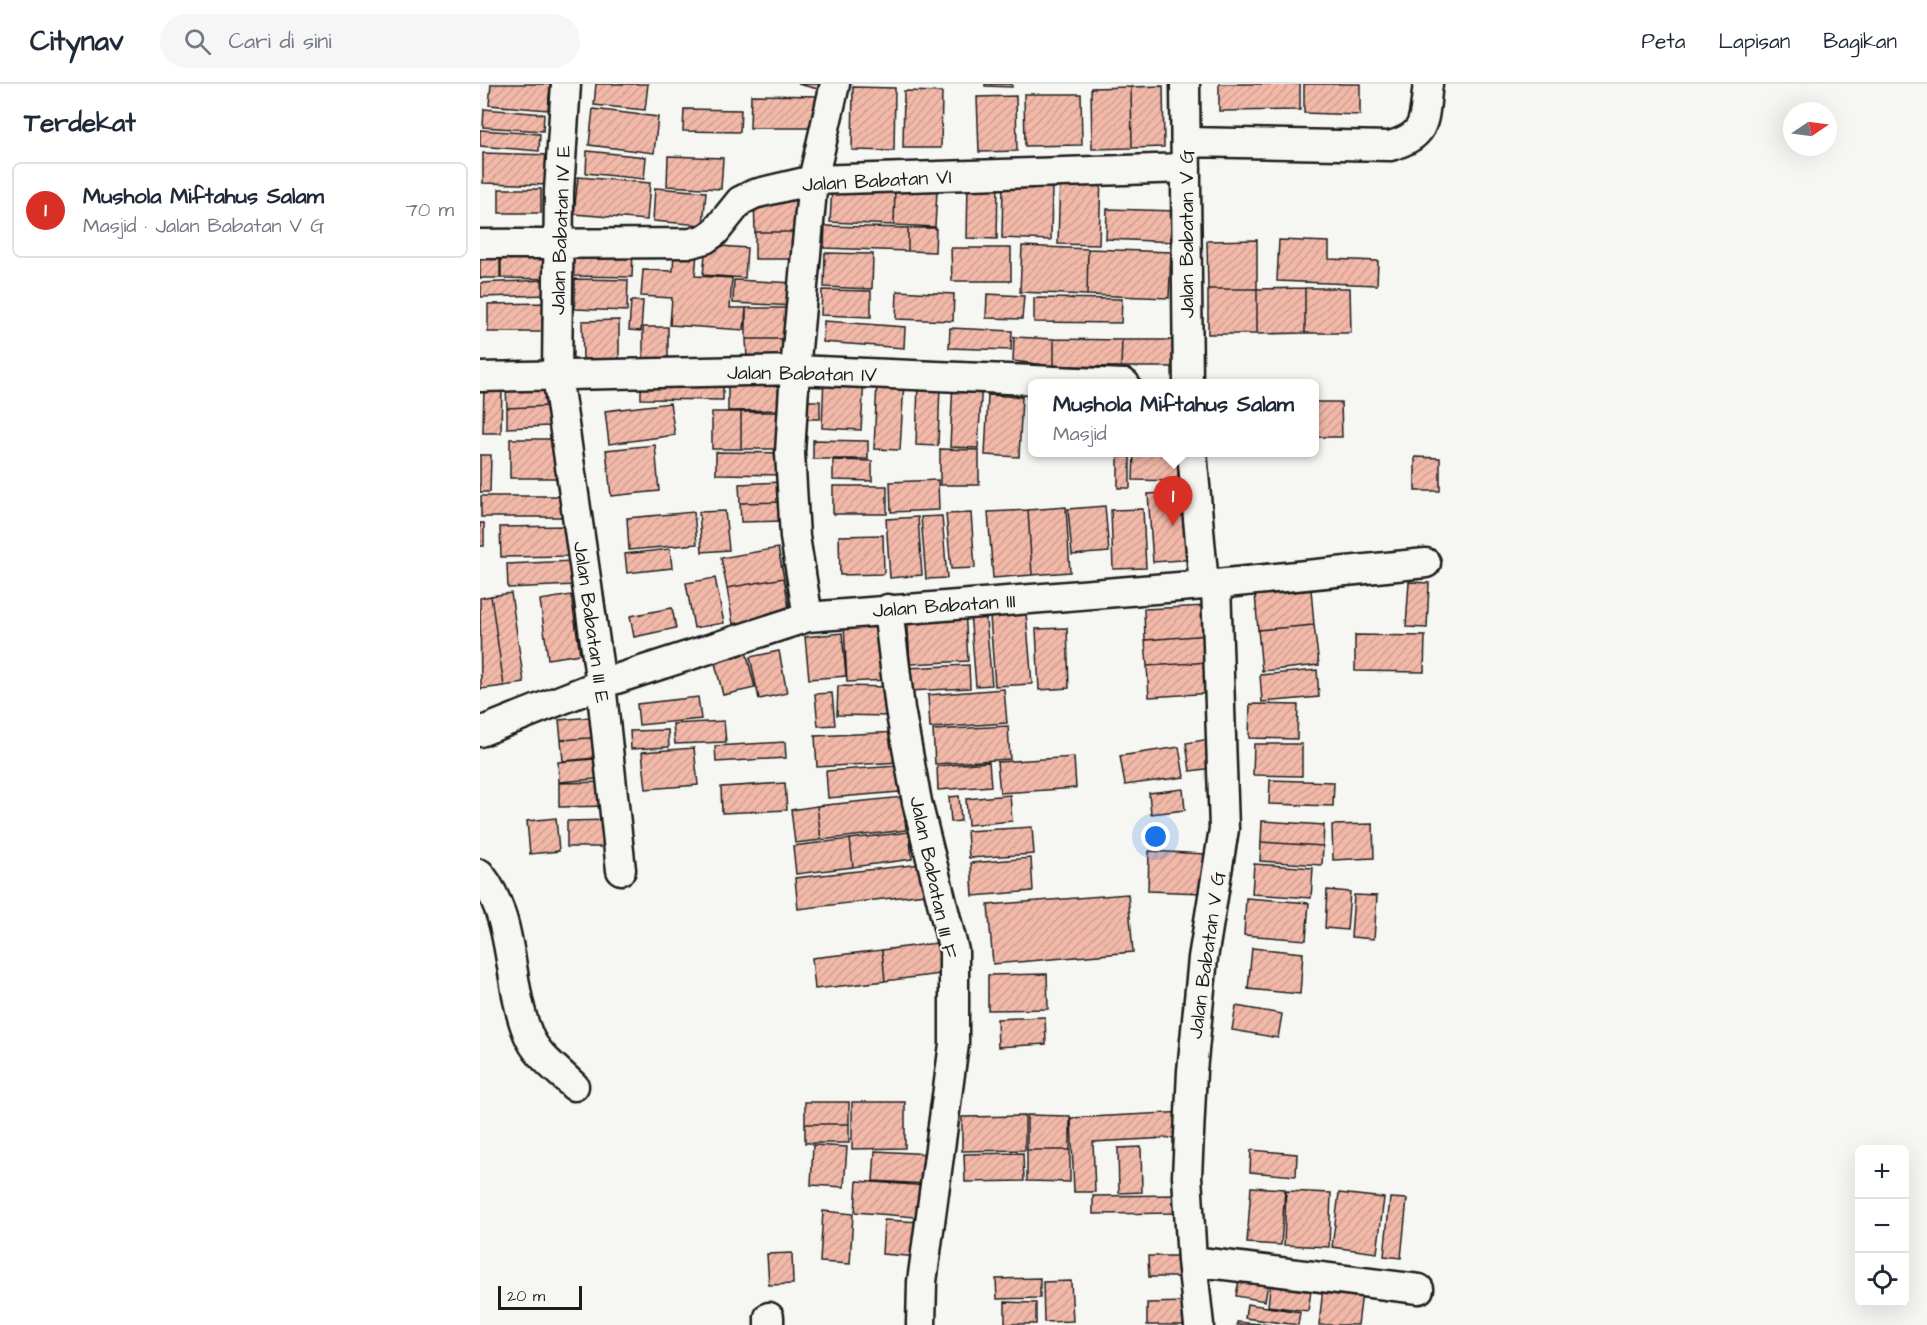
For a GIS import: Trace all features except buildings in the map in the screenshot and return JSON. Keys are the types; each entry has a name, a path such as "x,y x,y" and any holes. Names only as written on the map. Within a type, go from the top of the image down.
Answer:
{"street":[{"name":"Jalan Babatan IV E","path":"557,375 559,191 566,84"},
{"path":"808,617 795,537 790,453 795,370 813,180 834,84"},
{"name":"Jalan Babatan V G","path":"1185,84 1188,379"},
{"name":"Jalan Babatan VI","path":"480,244 692,243 715,232 740,201 754,194 813,180 1186,155 1390,147 1407,142 1421,128 1428,84"},
{"name":"Jalan Babatan IV","path":"480,377 795,370 1028,380"},
{"name":"Jalan Babatan III E","path":"557,375 601,684 621,870"},
{"name":"Jalan Babatan V G","path":"1193,457 1210,585 1224,829 1203,958 1192,1071 1187,1176 1192,1261 1199,1325"},
{"name":"Jalan Babatan III","path":"480,732 601,684 808,617 1210,585 1426,563"},
{"name":"Jalan Babatan III F","path":"888,609 900,709 917,802 954,951 954,1044 922,1282 921,1325"},
{"path":"480,874 489,886 503,919 515,986 528,1035 538,1052 574,1086"},
{"path":"1192,1261 1419,1289"}],"place":[{"name":"Mushola Miftahus Salam","path":"1173,526"}]}
